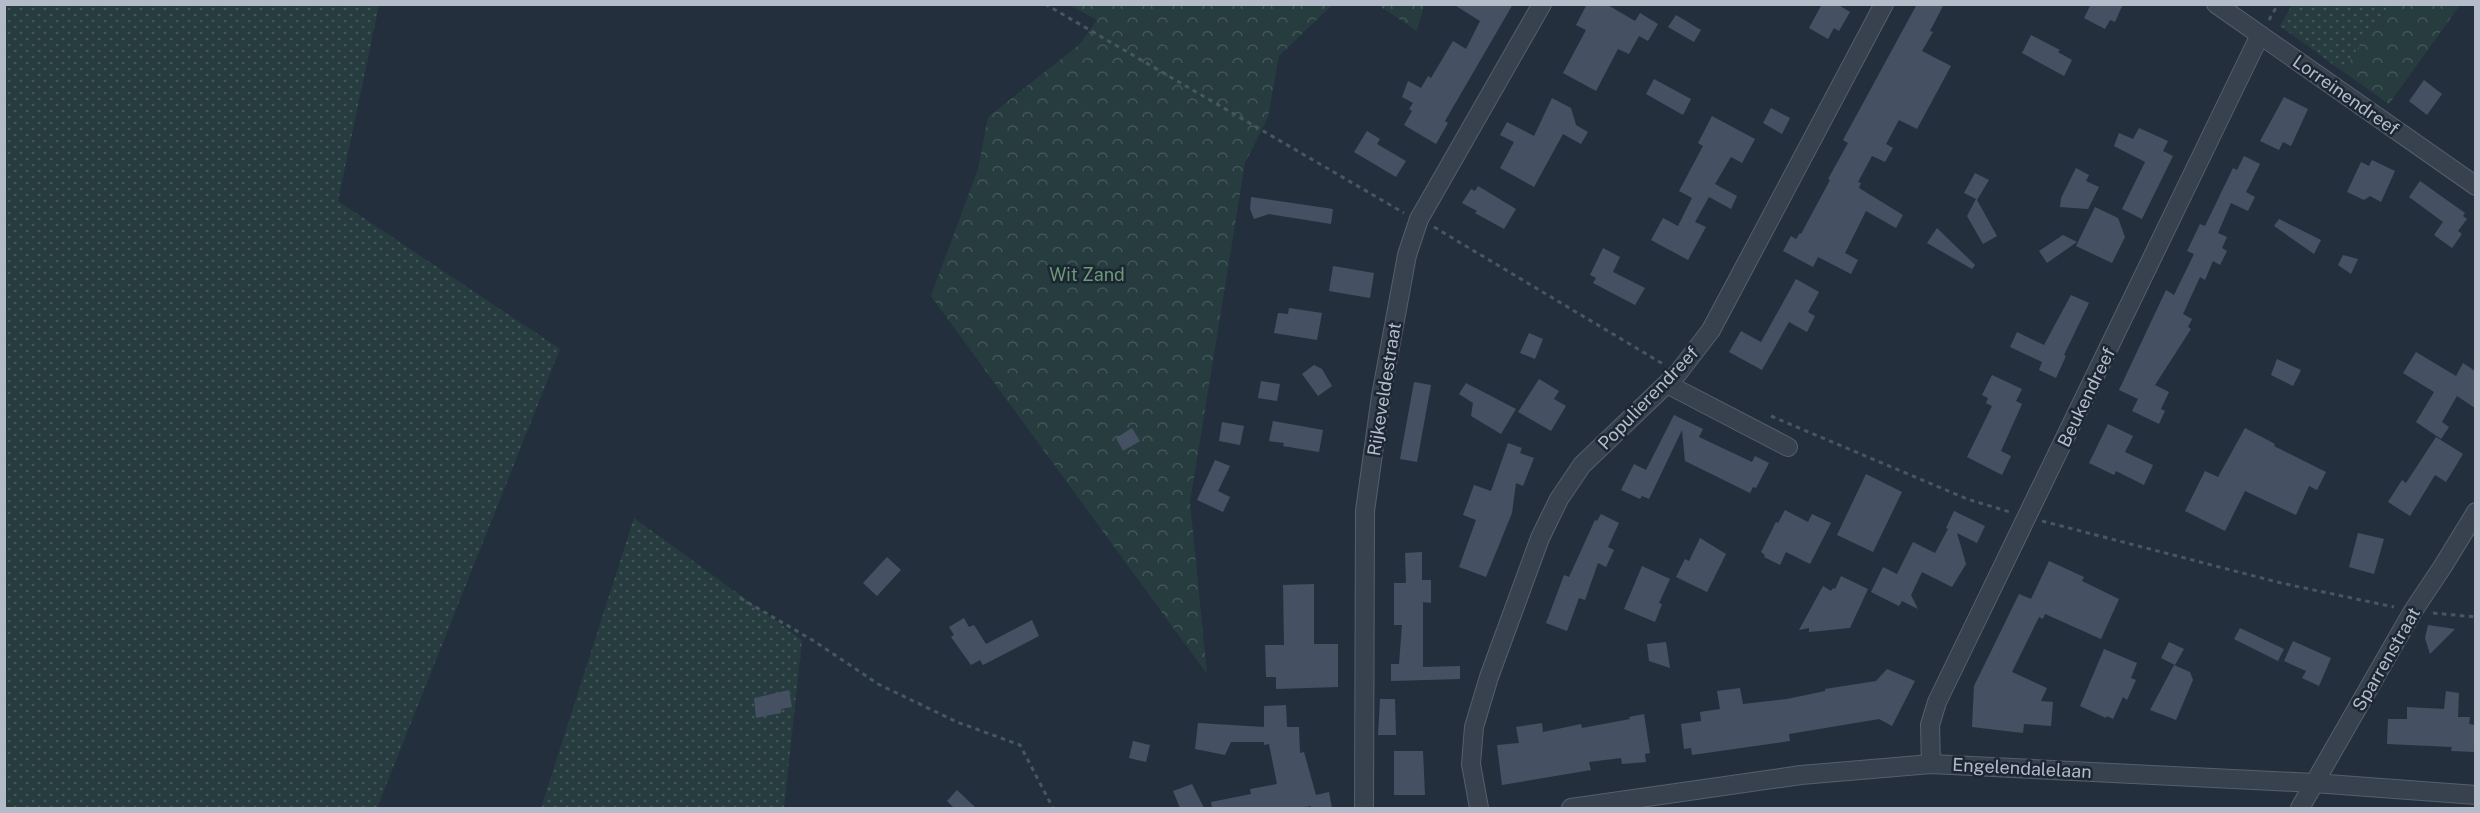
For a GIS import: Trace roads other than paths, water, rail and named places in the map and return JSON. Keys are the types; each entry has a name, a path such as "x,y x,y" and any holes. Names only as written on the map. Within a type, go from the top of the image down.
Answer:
{"street":[{"name":"Rijkeveldestraat","path":"1364,808 1365,511 1381,396 1407,255 1419,219 1542,4"},
{"name":"Populierendreef","path":"1479,808 1471,764 1474,727 1489,676 1540,538 1560,499 1582,465 1672,379 1711,330 1884,4"},
{"name":"Lorreinendreef","path":"2216,4 2475,186"},
{"name":"Beukendreef","path":"1931,764 1930,725 1937,702 2260,35"},
{"path":"1672,379 1788,447"},
{"name":"Sparrenstraat","path":"2300,808 2413,610 2443,566 2475,512"},
{"name":"Engelendalelaan","path":"1571,808 1801,776 1931,764 2314,783 2475,795"}],"park label":[{"name":"Wit Zand","path":"1087,274"}]}
